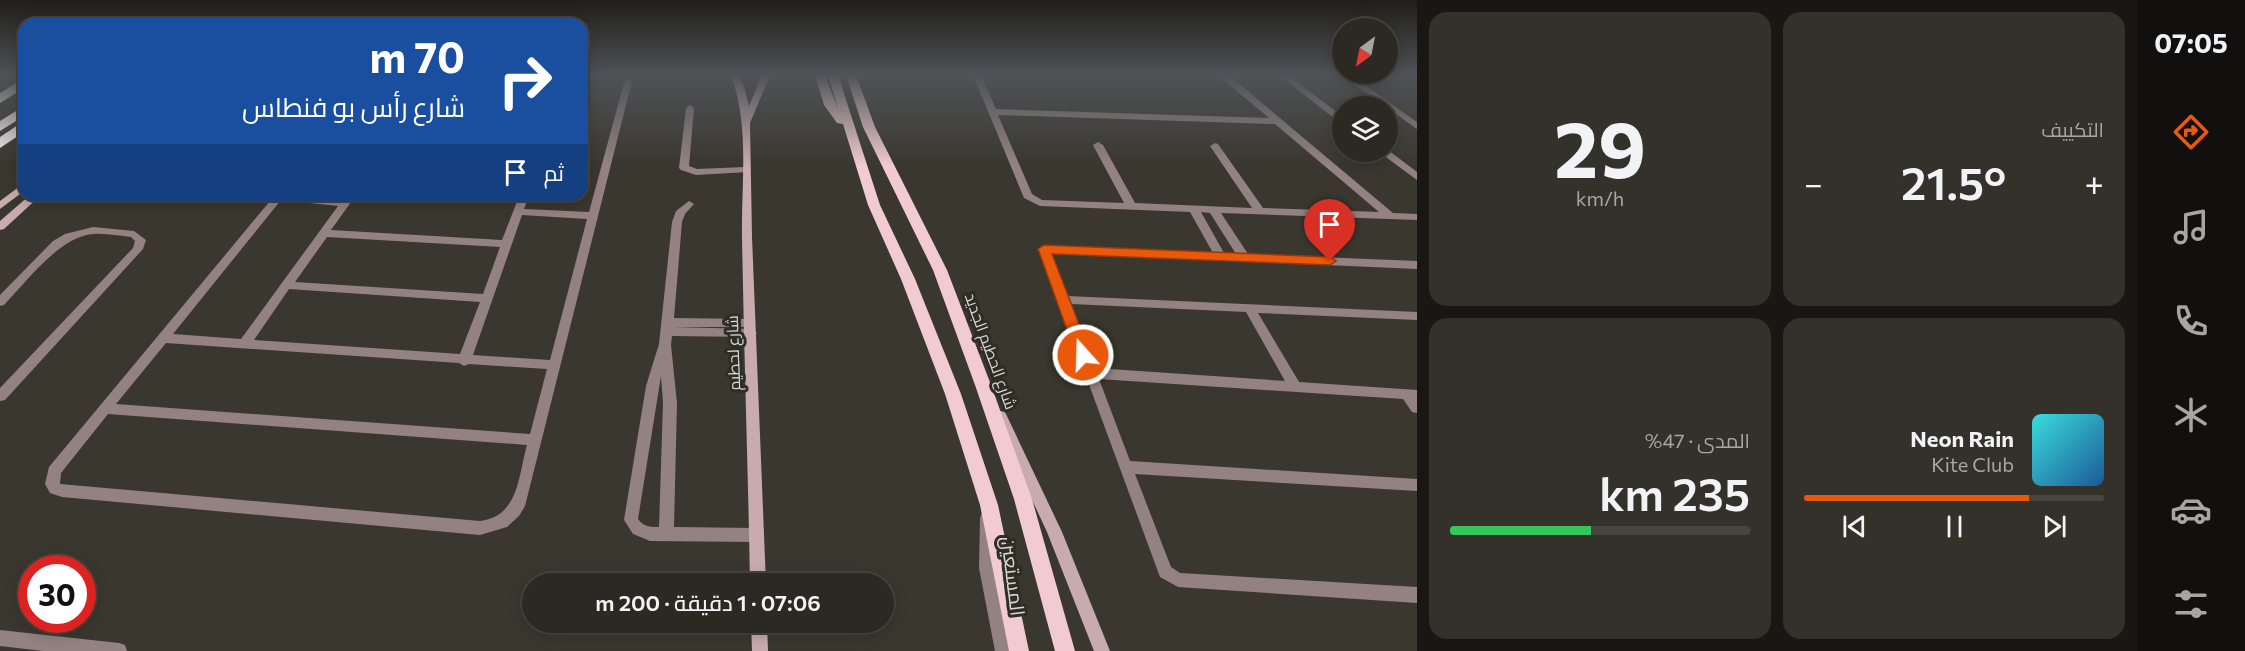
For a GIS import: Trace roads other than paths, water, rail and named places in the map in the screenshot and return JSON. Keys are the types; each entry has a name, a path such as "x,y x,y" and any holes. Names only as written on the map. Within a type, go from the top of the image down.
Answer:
{"highway":[{"path":"0,127 18,114"},
{"path":"0,144 18,130"}],"main road":[{"path":"831,105 849,129"},
{"path":"842,105 874,205 908,279 953,394 989,505 1019,651"},
{"name":"شارع الحطيم الجديد","path":"862,105 869,127 940,270 983,384 1023,499 1065,651"},
{"path":"865,105 869,127"}],"street":[{"path":"275,201 54,471 52,484 55,489 480,528 502,523 518,506 622,105"},
{"name":"شارع لحطيم","path":"743,105 746,122 758,573"},
{"name":"شارع لحطيم","path":"746,122 753,105"},
{"path":"990,105 1031,199 1045,203 1417,217"},
{"path":"1259,105 1390,216"},
{"path":"690,108 682,165 686,171 746,173"},
{"path":"1398,110 1417,118"},
{"path":"993,112 1278,121"},
{"path":"1398,113 1417,126"},
{"path":"1098,145 1131,206"},
{"path":"1215,146 1259,210"},
{"path":"1397,162 1417,177"},
{"path":"0,206 18,191"},
{"path":"0,227 29,201"},
{"path":"244,344 347,201"},
{"path":"464,360 522,201"},
{"path":"689,204 680,213 677,222 666,332 652,386 630,512 634,527 641,532 756,535"},
{"path":"1193,208 1220,256"},
{"path":"1213,209 1244,257"},
{"path":"518,212 593,216"},
{"path":"0,302 57,244 69,236 93,230 134,234 141,240 138,249 0,396"},
{"path":"324,233 506,244"},
{"path":"1417,264 1044,249 1165,572 1178,580 1417,595"},
{"path":"287,285 487,298"},
{"path":"1063,300 1417,316"},
{"path":"1249,307 1295,387"},
{"path":"666,332 751,328"},
{"path":"666,332 670,403 666,534"},
{"path":"164,338 555,365"},
{"path":"1090,373 1412,395 1417,408"},
{"path":"983,384 1036,487 1072,568 1102,651"},
{"path":"106,409 536,440"},
{"path":"1126,467 1417,485"},
{"name":"المستعين","path":"989,505 986,525 987,568 1003,651"},
{"path":"759,633 759,651"},
{"path":"0,638 119,651"}]}
